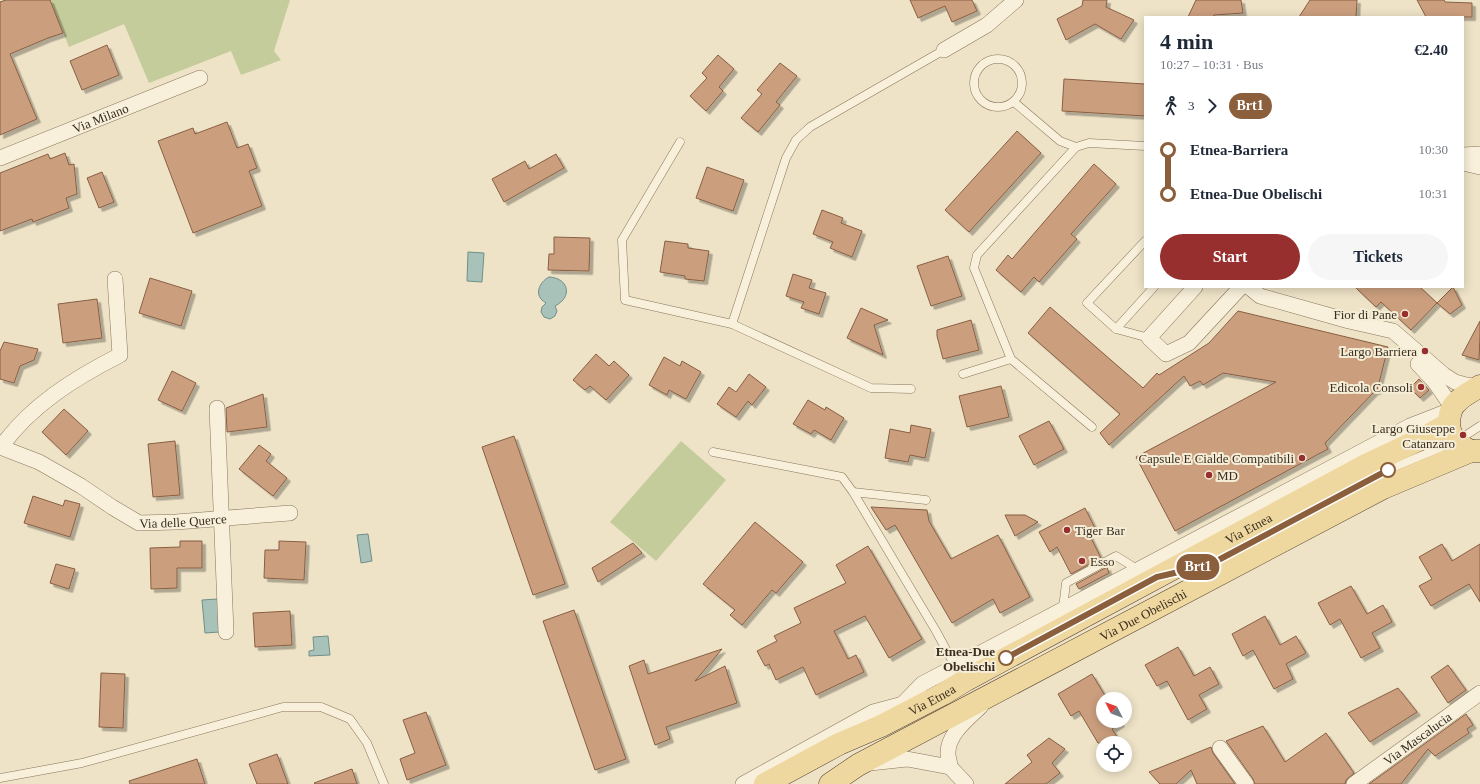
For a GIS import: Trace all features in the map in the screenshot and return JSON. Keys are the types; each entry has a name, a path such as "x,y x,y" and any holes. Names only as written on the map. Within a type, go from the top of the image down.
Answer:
{"main road":[{"path":"1459,435 1461,398 1479,386"},
{"name":"Via Etnea","path":"765,784 839,744 881,726 943,694 1067,616 1147,573 1421,439 1459,435"},
{"name":"Via Due Obelischi","path":"830,784 858,765 1383,488 1459,435"},
{"name":"Via Etnea","path":"781,784 843,752 881,726"},
{"name":"Via Due Obelischi","path":"812,784 828,775 858,765"}],"street":[{"path":"944,50 987,25 1016,0"},
{"name":"Via Milano","path":"0,158 200,78"},
{"path":"1464,155 1480,154"},
{"path":"1464,163 1480,166"},
{"path":"0,447 11,432 40,404 86,372 120,355 115,279"},
{"path":"1194,288 1149,338 1166,354 1189,343 1240,288"},
{"path":"1250,288 1260,296 1349,321 1393,331 1444,375 1455,382 1479,386"},
{"path":"1349,321 1392,338 1425,371 1459,435"},
{"path":"217,408 220,519 226,632"},
{"name":"Via delle Querce","path":"0,447 39,462 81,486 139,523 176,522 290,513"},
{"path":"881,726 922,684 955,666 1067,616"},
{"name":"Via Mascalucia","path":"1354,784 1480,693"},
{"path":"744,784 873,712 943,694"},
{"path":"966,784 950,766 948,753 950,744 954,735 962,725 992,694"},
{"path":"1220,748 1246,784"},
{"path":"858,765 907,759 950,766"}],"lane":[{"path":"732,324 786,158 796,140 810,127 944,50"},
{"path":"996,58 1006,60 1015,65 1021,73 1023,84 1020,93 1014,102 1005,107 995,108 985,104 978,97 974,88 974,78 978,68 986,61 996,58"},
{"path":"1014,102 1060,141 1076,147"},
{"path":"680,142 622,240 625,300 732,324 871,388 911,389"},
{"path":"1092,427 1011,360 974,268 977,256 1076,147 1089,143 1144,146"},
{"path":"1144,242 1088,303 1116,329 1149,338"},
{"path":"1116,329 1153,288"},
{"path":"962,374 1011,360"},
{"path":"1174,599 1209,565 1380,473 1480,426"},
{"path":"713,452 842,477 936,631 955,666"},
{"path":"852,492 926,500"},
{"path":"1067,616 1066,583 1116,556 1147,573 1209,565"},
{"path":"0,778 82,763 283,707 321,707 350,719 368,743 384,784"}],"green space":[{"path":"50,0 290,0 274,51 281,60 241,75 231,51 149,83 124,24 69,47"},
{"path":"681,441 726,480 656,561 610,522"}],"water":[{"path":"468,252 484,253 482,282 467,281"},
{"path":"549,277 556,278 561,281 566,288 564,298 555,306 557,311 555,316 550,319 544,317 541,312 542,307 546,303 542,300 539,293 542,282"},
{"path":"368,534 372,561 361,563 357,535"},
{"path":"218,599 220,632 205,633 202,600"},
{"path":"328,636 330,655 309,656 309,651 314,650 313,637"}],"building":[{"path":"6,0 50,0 63,33 10,54 37,119 0,135 0,2"},
{"path":"910,0 972,0 977,11 952,22 945,6 918,18"},
{"path":"1083,0 1107,0 1106,7 1134,20 1121,39 1095,24 1066,40 1057,19 1082,6"},
{"path":"1196,0 1241,0 1243,13 1214,16 1188,16"},
{"path":"1310,0 1357,0 1356,16 1300,16"},
{"path":"1417,0 1444,0 1445,2 1472,3 1472,17 1425,16"},
{"path":"107,45 119,75 82,90 70,61"},
{"path":"718,55 734,69 719,87 723,91 706,111 690,96 707,78 702,73"},
{"path":"780,63 797,76 776,102 780,105 758,132 741,118 762,94 757,90"},
{"path":"1064,79 1144,84 1144,116 1062,111"},
{"path":"227,122 237,148 248,144 257,168 249,171 262,206 193,233 158,141 193,128 195,134"},
{"path":"1017,131 1041,153 969,232 945,210"},
{"path":"65,153 69,165 74,164 77,194 66,198 69,208 33,222 32,219 0,231 0,173 48,154 50,159"},
{"path":"556,154 564,168 504,202 492,179 525,161 529,169"},
{"path":"1094,164 1116,184 1071,234 1077,239 1039,282 1034,277 1021,292 996,270 1008,255 1012,259"},
{"path":"707,167 744,180 733,211 696,198"},
{"path":"102,172 114,202 99,208 87,178"},
{"path":"822,210 843,218 841,223 862,231 852,257 830,248 833,242 813,234"},
{"path":"554,237 590,238 589,271 548,270 549,254 554,254"},
{"path":"665,241 688,244 688,248 709,251 704,281 685,279 685,276 660,272"},
{"path":"948,256 962,296 931,306 917,266"},
{"path":"793,274 812,280 809,288 826,293 819,314 801,308 804,302 786,296"},
{"path":"150,278 192,291 181,326 139,313"},
{"path":"1356,288 1421,288 1437,303 1411,330 1381,302 1376,307"},
{"path":"1454,288 1462,305 1450,314 1437,303"},
{"path":"97,299 102,338 63,343 58,304"},
{"path":"1050,307 1143,388 1157,373 1159,375 1209,343 1238,311 1388,347 1377,391 1375,391 1325,443 1328,449 1175,531 1136,457 1276,382 1223,373 1203,385 1200,381 1190,386 1184,376 1109,445 1100,433 1120,414 1028,333"},
{"path":"861,308 888,320 874,325 883,355 847,338"},
{"path":"971,320 979,350 943,359 937,336 937,330"},
{"path":"1480,321 1480,335 1479,360 1462,355"},
{"path":"4,342 38,349 34,360 20,366 14,383 0,379 0,351"},
{"path":"596,354 609,366 614,361 629,375 606,400 590,386 585,390 573,380"},
{"path":"664,357 680,366 682,361 701,372 686,399 669,390 667,395 649,385"},
{"path":"172,371 196,383 182,411 158,400"},
{"path":"749,374 766,387 752,405 748,401 736,417 717,404 729,387 736,392"},
{"name":"Edicola Consoli","path":"1419,379 1429,390 1420,398 1410,388"},
{"path":"1001,386 1009,417 967,427 959,396"},
{"path":"263,394 267,427 227,432 226,408"},
{"path":"808,400 825,410 826,407 844,418 831,440 814,430 811,434 793,424"},
{"path":"64,409 88,431 66,455 42,432"},
{"path":"1049,421 1064,449 1034,465 1019,436"},
{"path":"911,425 931,429 925,458 910,455 908,462 885,458 890,429 910,433"},
{"path":"514,436 565,584 533,595 482,447"},
{"path":"175,441 180,495 153,497 148,444"},
{"path":"259,445 271,454 266,461 287,478 273,496 239,469"},
{"path":"33,496 63,506 65,500 80,504 70,537 24,523"},
{"path":"871,507 927,510 929,521 951,559 998,535 1030,597 1000,613 993,599 952,623 895,525 886,530"},
{"path":"1085,508 1095,528 1088,532 1101,558 1071,574 1057,547 1050,552 1039,532"},
{"path":"1005,515 1025,515 1038,522 1015,536"},
{"path":"755,522 803,562 776,593 772,590 742,625 730,615 735,610 703,584"},
{"path":"180,541 202,541 202,568 177,568 177,588 151,589 150,548 180,547"},
{"path":"279,541 306,542 304,580 264,578 265,550 279,550"},
{"path":"633,543 642,553 598,582 592,568"},
{"path":"1442,544 1452,561 1480,544 1480,602 1469,584 1431,606 1419,586 1432,579 1419,557"},
{"path":"868,546 922,639 889,658 865,616 834,631 848,659 856,655 864,672 816,695 803,667 776,680 769,664 765,666 757,651 777,641 774,636 801,623 794,608 846,583 836,565"},
{"path":"56,564 75,569 69,589 50,583"},
{"path":"1107,567 1109,573 1079,589 1076,584"},
{"path":"1351,586 1367,614 1383,605 1392,622 1372,633 1380,648 1361,658 1340,619 1330,625 1318,603"},
{"path":"574,610 626,759 595,770 543,621"},
{"path":"290,611 292,645 255,647 253,613"},
{"path":"1265,616 1280,645 1296,636 1306,653 1286,664 1293,679 1274,689 1253,650 1243,656 1232,634"},
{"path":"1178,647 1194,676 1210,667 1219,684 1199,695 1207,709 1188,720 1167,681 1157,686 1145,665"},
{"path":"722,649 695,681 725,666 737,703 666,727 670,739 655,745 629,666 644,660 648,674"},
{"path":"1448,665 1466,690 1448,703 1431,677"},
{"path":"101,673 125,674 123,728 99,727"},
{"path":"1092,674 1103,692 1096,692 1096,728 1114,728 1112,729 1116,736 1096,736 1096,740 1079,711 1071,716 1058,694"},
{"path":"1398,688 1417,712 1370,742 1348,713"},
{"path":"426,712 446,765 407,780 400,759 415,753 403,720"},
{"path":"1466,714 1473,725 1467,729 1469,733 1435,756 1428,749 1401,784 1369,784"},
{"path":"1263,726 1285,762 1326,733 1354,773 1346,780 1345,784 1255,784 1226,741"},
{"path":"1049,738 1065,749 1052,763 1060,773 1046,784 1005,784 1032,762 1027,755"},
{"path":"1211,747 1213,753 1235,784 1197,784 1191,770 1176,784 1160,784 1149,772"},
{"path":"277,754 288,784 257,784 249,764"},
{"path":"197,759 205,784 130,784 129,781"},
{"path":"352,769 357,784 314,783"}],"bus line":[{"name":"Brt1","path":"1006,658 1157,577 1209,565 1388,470"}],"place":[{"name":"Fior di Pane","path":"1405,314"},
{"name":"Largo Barriera","path":"1425,351"},
{"name":"Edicola Consoli","path":"1421,387"},
{"name":"Largo Giuseppe Catanzaro","path":"1463,435"},
{"name":"Capsule E Cialde Compatibili","path":"1302,458"},
{"name":"MD","path":"1209,475"},
{"name":"Tiger Bar","path":"1067,530"},
{"name":"Esso","path":"1082,561"},
{"name":"Etnea-Due Obelischi","path":"1006,658"}]}
